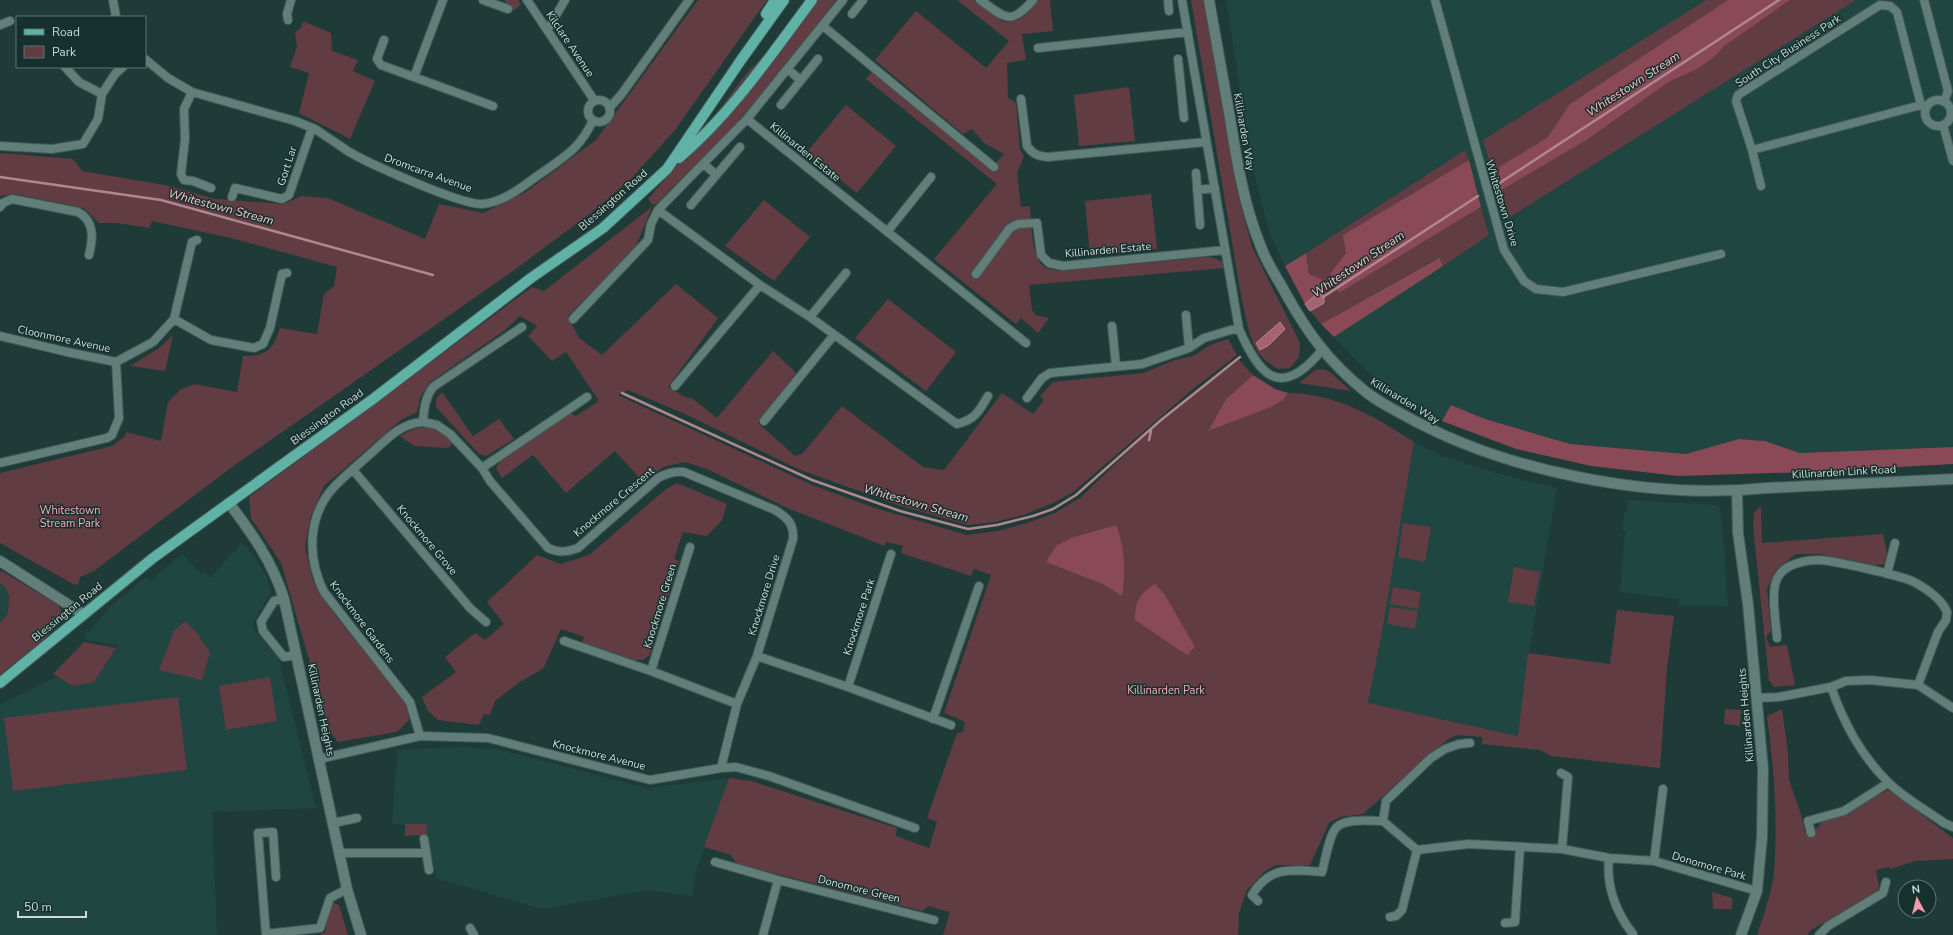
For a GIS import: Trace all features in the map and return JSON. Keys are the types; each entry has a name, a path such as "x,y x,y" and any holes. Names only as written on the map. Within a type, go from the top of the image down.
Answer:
{"main road":[{"path":"741,60 758,27 775,0"},
{"name":"Blessington Road","path":"667,169 741,60 784,0"},
{"name":"Blessington Road","path":"0,683 153,558 373,399 531,278 602,228 701,138 736,99 812,0"}],"street":[{"path":"113,0 116,16"},
{"path":"288,20 287,14 291,0"},
{"path":"414,77 443,0"},
{"path":"483,0 508,9"},
{"name":"Kilclare Avenue","path":"527,0 548,29 594,100"},
{"path":"548,29 565,0"},
{"path":"610,107 602,100 594,100 589,105 588,112 593,120 601,122 608,118 611,111 610,107 621,95 689,0"},
{"path":"573,319 648,240 651,224 658,210 747,119 843,0"},
{"path":"852,14 863,0"},
{"path":"980,0 1001,15 1010,18 1021,14 1033,0"},
{"path":"1168,0 1169,11"},
{"path":"1182,0 1239,329 1255,360 1261,369 1270,376 1278,378 1295,374 1303,370 1322,350"},
{"name":"Killinarden Way","path":"1209,0 1242,189 1261,250 1305,329 1322,350 1355,383 1380,402 1437,434 1494,455 1602,482 1676,489 1737,491"},
{"name":"Whitestown Drive","path":"1435,0 1502,244 1511,263 1524,281 1536,288 1563,292 1721,254"},
{"path":"1924,0 1948,92 1944,102"},
{"name":"South City Business Park","path":"1761,186 1752,150 1736,101 1738,95 1880,5 1890,6 1897,12 1925,114 1928,121 1935,125 1943,125"},
{"path":"0,25 10,21"},
{"path":"823,26 994,167"},
{"path":"1038,48 1188,32"},
{"path":"384,40 377,59 381,65 493,106"},
{"name":"Killinarden Estate","path":"781,105 818,59"},
{"path":"1178,59 1184,118"},
{"name":"Dromcarra Avenue","path":"146,60 168,78 192,92 295,121 312,128 366,162 439,191 481,204 496,201 513,193 566,157 585,138 593,120"},
{"path":"66,68 79,82 102,94"},
{"path":"0,146 52,149 83,144 98,119 102,94 115,74 122,68"},
{"path":"788,70 800,80"},
{"path":"1180,81 1196,79"},
{"path":"192,92 184,109 185,139 181,174 184,180 193,181 211,188"},
{"path":"1021,99 1027,146 1031,152 1037,156 1048,157 1206,142"},
{"path":"1752,150 1924,106 1933,102 1944,102"},
{"path":"1944,102 1950,111 1951,118 1943,125 1953,161"},
{"name":"Killinarden Estate","path":"747,119 1026,343"},
{"name":"Gort Lar","path":"232,197 235,188 282,199 286,198 289,195 312,128"},
{"path":"691,205 740,147"},
{"path":"704,164 716,174"},
{"path":"1196,173 1200,225"},
{"path":"887,232 931,177"},
{"path":"1197,190 1214,188"},
{"path":"0,207 3,203 12,199 78,212 85,215 92,230 89,255"},
{"path":"658,210 760,285 810,317 957,424 969,421 978,413 988,396"},
{"name":"Killinarden Estate","path":"976,274 1010,228 1018,224 1037,223 1041,255 1049,263 1064,266 1225,250"},
{"path":"197,240 192,242 174,319 211,340 254,348 263,344 270,328 282,274 287,273"},
{"path":"810,317 846,273"},
{"path":"675,386 760,285"},
{"path":"1186,315 1190,348"},
{"name":"Cloonmore Avenue","path":"0,336 116,362 153,342 174,319"},
{"path":"1112,326 1116,366"},
{"path":"423,422 425,401 433,387 522,327"},
{"path":"1027,398 1042,378 1050,373 1142,364 1190,348 1204,338 1239,329"},
{"path":"764,421 834,335"},
{"path":"0,463 107,438 112,435 119,418 116,362"},
{"path":"482,468 587,397"},
{"name":"Knockmore Crescent","path":"423,422 437,425 446,431 482,468 496,488 548,548 555,552 569,551 578,548 658,478 666,473 684,472 702,480"},
{"name":"Knockmore Gardens","path":"420,736 410,702 324,592 317,578 313,563 312,548 318,512 334,486 392,434 411,424 423,422"},
{"name":"Knockmore Grove","path":"353,470 470,608 486,622"},
{"name":"Killinarden Link Road","path":"1737,491 1767,488 1953,479"},
{"name":"Knockmore Drive","path":"702,480 776,510 787,517 794,529 793,539 757,656 737,704 721,768"},
{"name":"Killinarden Heights","path":"1737,491 1738,533 1748,604 1763,769 1762,837 1757,891 1741,935"},
{"name":"Killinarden Heights","path":"229,503 265,554 276,574 284,599 347,889 361,935"},
{"path":"1887,574 1895,542"},
{"name":"Knockmore Green","path":"651,671 690,547"},
{"name":"Knockmore Park","path":"848,687 891,554"},
{"path":"1777,638 1774,593 1778,577 1787,567 1802,562 1820,560 1913,581 1940,599 1950,612 1938,632 1918,685"},
{"path":"0,561 83,614"},
{"path":"933,719 978,586"},
{"path":"284,599 274,601 261,622 263,631 284,657 296,655"},
{"path":"564,641 651,671 737,704"},
{"path":"757,656 848,687 951,725"},
{"path":"1757,698 1779,697 1831,688 1846,681 1870,680 1918,685 1953,708"},
{"path":"1831,688 1844,721 1861,752 1888,782 1944,823 1953,827"},
{"name":"Knockmore Avenue","path":"319,759 420,736 488,738 650,780 721,768 736,767 769,776 915,828"},
{"path":"1383,821 1386,801 1431,758 1445,749 1459,744 1470,743"},
{"path":"1562,773 1568,777 1562,849"},
{"path":"1811,833 1808,821 1844,811 1888,782"},
{"name":"Donomore Park","path":"1654,861 1663,789"},
{"path":"333,823 357,818"},
{"path":"1258,901 1252,895 1259,883 1275,872 1298,870 1322,872 1332,836 1337,827 1347,822 1383,821 1417,850 1402,910 1396,916 1390,917"},
{"path":"276,877 273,832 258,833 266,934 320,928 330,898 347,889"},
{"path":"424,839 429,870"},
{"name":"Donomore Park","path":"1417,850 1469,844 1562,849 1609,858 1654,861 1757,891"},
{"path":"1505,923 1515,922 1520,847"},
{"path":"339,853 426,853"},
{"path":"1609,858 1608,876 1610,890 1628,928 1633,934"},
{"name":"Donomore Green","path":"715,862 778,880 934,920"},
{"path":"763,935 778,880"},
{"path":"1819,935 1828,926 1883,893 1886,882"}],"shaded area":[{"path":"1226,0 1706,0 1483,140 1507,219 1856,0 1953,0 1953,447 1800,453 1765,441 1739,439 1686,454 1570,444 1485,419 1451,405 1442,421 1385,390 1334,337 1489,235 1465,150 1285,266 1269,232 1252,165"},
{"path":"1728,0 1790,0 1724,46 1707,62 1693,71 1670,81 1585,141 1501,190 1499,167 1547,138 1570,104"},
{"path":"1469,160 1481,207 1339,293 1330,274 1346,253 1343,235"},
{"path":"1306,253 1309,274 1323,280 1325,297 1322,294 1305,304 1285,266"},
{"path":"1439,258 1443,266 1334,337 1321,324"},
{"path":"1317,294 1322,294 1324,296 1324,303 1310,311 1305,304"},
{"path":"1280,322 1285,329 1269,345 1260,350 1256,343"},
{"path":"1253,375 1275,389 1288,393 1283,400 1271,407 1208,431 1226,399"},
{"path":"1451,405 1485,419 1570,444 1686,454 1739,439 1765,441 1800,453 1953,447 1953,464 1808,472 1678,476 1591,466 1516,449 1442,421"},
{"path":"1414,442 1445,457 1503,475 1557,488 1528,657 1519,736 1368,703"},
{"path":"1628,500 1717,505 1721,511 1728,606 1679,606 1679,599 1620,592 1625,531 1622,530 1624,512 1627,512"},
{"path":"1116,525 1124,560 1122,596 1103,584 1046,562 1056,546 1071,538"},
{"path":"242,543 255,557 267,578 271,592 253,623 255,631 278,657 316,808 212,812 217,935 0,935 0,704 57,677 73,686 94,682 118,645 90,641 83,638 110,607 146,577 150,581 182,554 201,574 204,572 210,578"},
{"path":"0,583 6,588 9,596 8,613 0,623"},
{"path":"1155,584 1165,595 1195,647 1187,655 1135,620 1136,608 1139,599 1145,591"},
{"path":"458,747 497,749 647,788 729,778 695,875 692,896 648,890 542,909 436,878 425,826 392,824 398,750"}],"green space":[{"path":"504,0 518,0 521,5 508,14 510,7"},
{"name":"Whitestown Stream Park","path":"698,0 767,0 675,130 631,179 591,213 517,268 232,467 94,571 80,577 78,585 73,584 0,543 0,473 112,446 125,436 126,432 161,441 168,402 180,390 194,384 237,392 243,356 258,355 272,347 280,328 317,334 324,294 334,286 337,267 231,238 152,221 149,228 117,223 99,223 84,208 14,194 0,196 0,153 73,159 82,171 170,186 215,199 284,204 301,196 328,198 425,239 439,204 483,213 526,192 596,140"},
{"path":"818,0 836,0 758,99 694,168 653,206 648,199 683,158 746,74"},
{"path":"957,0 974,0 1002,21 1009,22 1019,20 1023,17 1038,0 1050,0 1053,31 1022,34 1026,60 1007,63 1008,98 1016,103 1020,150 1024,156 1017,173 1021,207 1030,206 1034,246 1036,254 1042,265 1049,269 1063,271 1207,257 1214,258 1224,263 1224,268 1029,285 1032,310 1036,315 1049,318 1038,333 1021,318 1016,324 934,259 997,184 866,79 873,71 992,167 1004,154 984,143 972,129 963,134 875,60 916,11 986,68 1009,41"},
{"path":"1191,0 1206,0 1237,191 1252,247 1300,343 1299,357 1290,368 1278,369 1270,364 1258,352 1249,331 1242,301"},
{"path":"1706,0 1856,0 1507,219 1483,140"},
{"path":"303,21 331,33 332,51 358,60 353,71 375,81 350,139 299,113 309,73 290,67 297,47 295,32 300,28"},
{"path":"1129,87 1135,141 1079,146 1074,95"},
{"path":"846,105 896,146 857,193 806,153"},
{"path":"1465,150 1469,160 1434,182 1346,253 1330,274 1339,293 1481,207 1489,235 1443,266 1438,258 1321,324 1310,311 1324,302 1309,274 1306,253"},
{"path":"1151,194 1157,249 1090,256 1085,201"},
{"path":"764,200 810,237 774,281 725,246"},
{"name":"Killinarden Park","path":"652,206 635,248 568,316 579,338 602,355 676,284 718,318 668,387 685,397 693,399 717,418 773,351 796,373 758,423 795,456 802,454 842,406 923,467 944,470 1002,393 1033,414 1044,400 1040,396 1053,382 1143,373 1175,360 1193,356 1210,345 1228,339 1237,355 1193,389 1073,492 1051,504 1023,515 995,522 968,525 898,505 798,469 685,414 628,390 618,395 812,485 875,508 967,535 998,531 1027,523 1055,513 1080,498 1161,420 1239,360 1253,375 1226,399 1208,431 1283,400 1288,393 1322,397 1339,402 1385,424 1414,442 1382,631 1368,703 1518,736 1528,653 1610,664 1617,610 1674,616 1667,669 1660,768 1551,756 1540,750 1482,744 1482,737 1457,735 1448,739 1363,814 1340,817 1329,823 1310,865 1276,865 1264,872 1247,890 1239,913 1238,935 943,935 950,912 928,906 923,911 737,864 731,855 704,847 729,778 751,781 897,828 896,836 929,848 937,822 927,818 957,733 963,732 965,722 944,713 991,575 974,569 971,576 901,553 903,546 886,542 885,546 787,508 707,469 685,462 663,467 643,482 615,451 566,493 533,455 502,478 496,469 500,461 570,413 576,416 599,401 566,352 552,361 528,336 537,326 520,316 505,330 429,383 420,398 417,412 401,420 324,486 310,518 305,547 313,581 336,616 407,704 409,720 397,732 338,742 330,732 281,563 251,518 249,497 532,287 544,291"},
{"path":"888,299 956,352 926,391 855,338"},
{"path":"173,335 165,371 130,366 158,349"},
{"path":"1323,369 1330,372 1351,391 1299,383 1315,370"},
{"path":"442,392 473,436 499,419 514,439 486,456 479,454 436,407 436,399"},
{"path":"428,427 441,431 454,443 447,448 414,446 400,436 414,429"},
{"path":"677,483 727,504 722,520 707,536 683,532 674,559 679,561 650,655 643,660 635,660 582,642 584,637 561,629 543,669 521,681 495,701 490,715 484,714 479,725 438,720 428,711 422,697 456,672 445,657 475,633 485,640 504,624 487,602 537,555 561,564 589,555 666,489"},
{"path":"1761,506 1762,543 1883,534 1887,553 1884,564 1875,565 1819,554 1796,554 1776,570 1767,589 1771,631 1766,637 1770,647 1787,645 1795,685 1774,687 1769,680 1753,526 1754,513"},
{"path":"1403,523 1431,527 1425,562 1398,557"},
{"path":"1514,567 1540,572 1534,606 1508,602"},
{"path":"2,571 58,605 62,613 51,632 43,640 0,675 0,623 8,613 9,596 6,588 0,583 0,573"},
{"path":"1393,587 1421,592 1418,609 1390,604"},
{"path":"1390,607 1418,611 1415,629 1387,624"},
{"path":"185,621 197,633 210,653 202,680 159,670 174,631"},
{"path":"84,642 116,648 94,682 73,686 53,674"},
{"path":"270,677 277,721 226,730 219,686"},
{"path":"178,697 187,770 13,791 4,718"},
{"path":"1725,709 1741,710 1740,726 1724,724"},
{"path":"1782,709 1788,752 1789,780 1801,814 1805,833 1819,827 1821,821 1849,814 1874,797 1889,790 1953,838 1953,859 1916,861 1890,869 1889,867 1876,870 1879,888 1873,894 1811,930 1807,935 1757,935 1774,873 1776,834 1775,794 1767,716"},
{"path":"405,824 426,824 428,837 420,837 418,835 405,836"},
{"path":"1712,892 1732,898 1732,909 1713,909"},
{"path":"334,903 339,905 348,935 319,935 325,932 329,908"}],"waterway":[{"name":"Whitestown Stream","path":"1498,184 1779,0"},
{"name":"Whitestown Stream","path":"0,177 161,200 433,275"},
{"name":"Whitestown Stream","path":"1323,297 1478,196"},
{"name":"Whitestown Stream","path":"622,393 812,480 900,511 968,529 997,525 1033,516 1053,509 1076,495 1161,420 1240,357"},
{"path":"1149,440 1151,431"}]}
